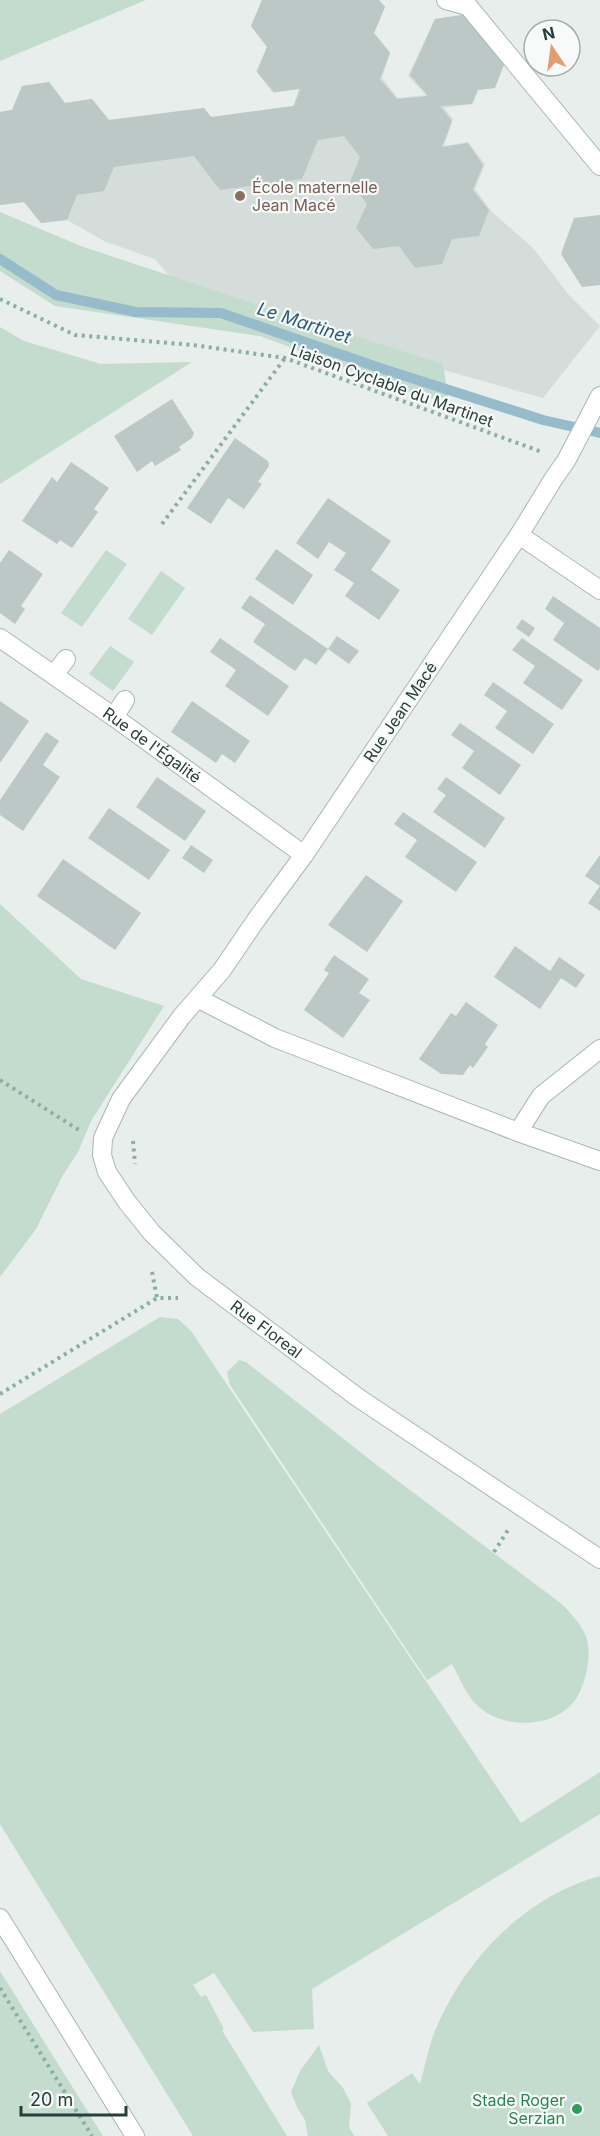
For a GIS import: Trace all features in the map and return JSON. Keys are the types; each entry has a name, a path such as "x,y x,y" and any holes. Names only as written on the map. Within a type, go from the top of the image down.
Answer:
{"street":[{"path":"446,0 468,6 600,166"},
{"name":"Rue Jean Macé","path":"103,1138 122,1099 182,1016 222,970 255,920 304,855 519,535 570,454 600,396"},
{"path":"519,535 600,590"},
{"name":"Rue de l'Égalité","path":"0,638 114,717 304,855"},
{"path":"54,675 66,659"},
{"path":"114,717 125,700"},
{"path":"199,999 275,1038 518,1132 600,1161"},
{"path":"518,1132 541,1096 600,1049"},
{"name":"Rue Floreal","path":"103,1138 102,1155 107,1172 127,1202 144,1223 197,1277 357,1397 600,1559"},
{"path":"0,1918 135,2136"}],"path":[{"name":"Liaison Cyclable du Martinet","path":"0,299 75,335 193,345 285,358 570,454"},
{"path":"162,524 285,358"},
{"path":"0,1080 83,1132 103,1138"},
{"path":"133,1137 136,1170"},
{"path":"144,1223 157,1298"},
{"path":"0,1394 157,1298 189,1298"},
{"path":"494,1552 510,1526"},
{"path":"0,1988 92,2136"}],"shaded area":[{"name":"École maternelle Jean Macé","path":"262,0 379,0 385,7 374,33 390,52 382,78 398,98 426,95 408,76 435,19 468,14 505,62 495,88 478,90 472,104 444,108 453,119 444,146 468,142 485,164 475,189 492,212 534,249 568,294 600,326 543,398 188,298 155,259 106,242 67,220 41,223 24,202 0,205 0,112 12,110 22,86 49,82 65,103 92,99 109,120 204,108 211,117 293,106 299,89 273,93 256,71 267,47 251,26"}],"green space":[{"path":"0,0 146,0 0,61"},
{"path":"0,212 81,246 443,364 448,396 429,399 260,336 55,306 0,271"},
{"path":"0,327 24,341 101,364 192,362 0,484"},
{"path":"106,550 127,564 82,627 61,613"},
{"path":"161,571 185,588 152,635 128,619"},
{"path":"110,646 134,662 113,691 89,674"},
{"path":"0,904 81,979 164,1006 91,1121 78,1152 63,1175 36,1229 0,1277"},
{"path":"160,1317 178,1319 191,1331 521,1823 600,1772 600,1814 312,1989 314,2029 253,2032 214,1973 193,1985 201,1997 206,1995 223,2027 223,2032 287,2136 193,2136 0,1824 0,1414"},
{"path":"239,1360 246,1362 378,1466 563,1605 583,1630 587,1638 589,1656 585,1679 572,1704 551,1718 526,1723 513,1722 489,1714 474,1703 452,1664 427,1680 230,1385 227,1372"},
{"path":"600,1876 600,2136 388,2136 367,2103 412,2073 420,2084 428,2051 447,2005 480,1956 522,1915 573,1885"},
{"path":"0,1971 103,2136 0,2136"},
{"path":"319,2045 328,2071 343,2088 351,2104 349,2127 354,2136 308,2136 305,2120 291,2092 300,2071"}],"building":[{"path":"262,0 379,0 385,7 374,33 390,53 380,79 397,99 428,96 410,75 435,19 468,14 505,62 495,88 478,90 472,104 440,106 452,121 442,147 468,143 483,165 473,190 489,210 479,236 452,239 442,264 415,268 399,246 373,249 356,228 367,204 350,182 360,157 344,136 318,140 302,179 220,190 194,156 114,167 104,191 77,195 67,220 41,223 24,202 0,205 0,112 12,110 22,86 49,82 65,103 92,99 109,120 204,108 211,117 294,106 300,89 274,92 257,72 267,47 251,26"},
{"path":"600,215 600,285 582,287 561,254 574,218"},
{"path":"172,399 194,433 192,438 179,447 181,450 155,466 152,461 137,472 114,436"},
{"path":"235,438 268,461 269,466 258,482 262,484 244,509 228,498 211,524 187,508"},
{"path":"71,462 109,488 94,509 98,512 72,548 60,540 57,544 22,521 52,477 57,482"},
{"path":"328,498 391,541 371,570 400,590 379,620 345,596 354,583 334,570 346,553 329,542 318,559 296,543"},
{"path":"276,549 313,575 293,605 255,579"},
{"path":"9,550 43,574 21,606 25,609 15,624 0,613 0,563"},
{"path":"250,595 328,649 316,665 305,658 295,671 253,642 265,624 241,608"},
{"path":"553,596 600,628 600,668 598,671 553,640 564,623 545,609"},
{"path":"522,619 535,628 529,637 516,628"},
{"path":"337,636 359,651 349,664 328,649"},
{"path":"220,638 289,686 268,716 225,686 236,670 210,652"},
{"path":"522,638 583,680 562,710 523,683 535,666 512,650"},
{"path":"493,682 554,724 533,754 495,728 507,711 484,695"},
{"path":"0,701 29,721 0,763"},
{"path":"192,701 250,741 235,763 222,754 216,763 171,732"},
{"path":"460,723 521,765 500,795 462,768 474,751 451,735"},
{"path":"46,732 59,741 43,765 60,777 23,831 0,815 0,800"},
{"path":"157,777 206,811 185,841 136,807"},
{"path":"446,777 505,818 485,848 433,812 446,795 437,789"},
{"path":"109,808 170,850 149,880 88,838"},
{"path":"403,812 477,862 456,892 405,857 417,840 394,824"},
{"path":"191,845 213,860 204,873 182,858"},
{"path":"600,855 600,886 585,876"},
{"path":"63,859 141,913 115,950 37,896"},
{"path":"366,875 403,901 367,952 328,925"},
{"path":"600,886 600,911 588,903"},
{"path":"515,946 550,971 559,957 585,975 576,988 561,978 540,1009 494,977"},
{"path":"334,955 369,979 359,993 370,1000 343,1038 304,1010 329,973 324,970"},
{"path":"466,1002 498,1025 485,1044 488,1047 473,1068 470,1065 463,1075 441,1074 419,1059 451,1013 456,1016"}],"waterway":[{"name":"Le Martinet","path":"0,259 56,295 136,312 221,313 380,368 543,420 600,433"}],"place":[{"name":"École maternelle Jean Macé","path":"240,196"},
{"name":"Stade Roger Serzian","path":"577,2109"}]}
